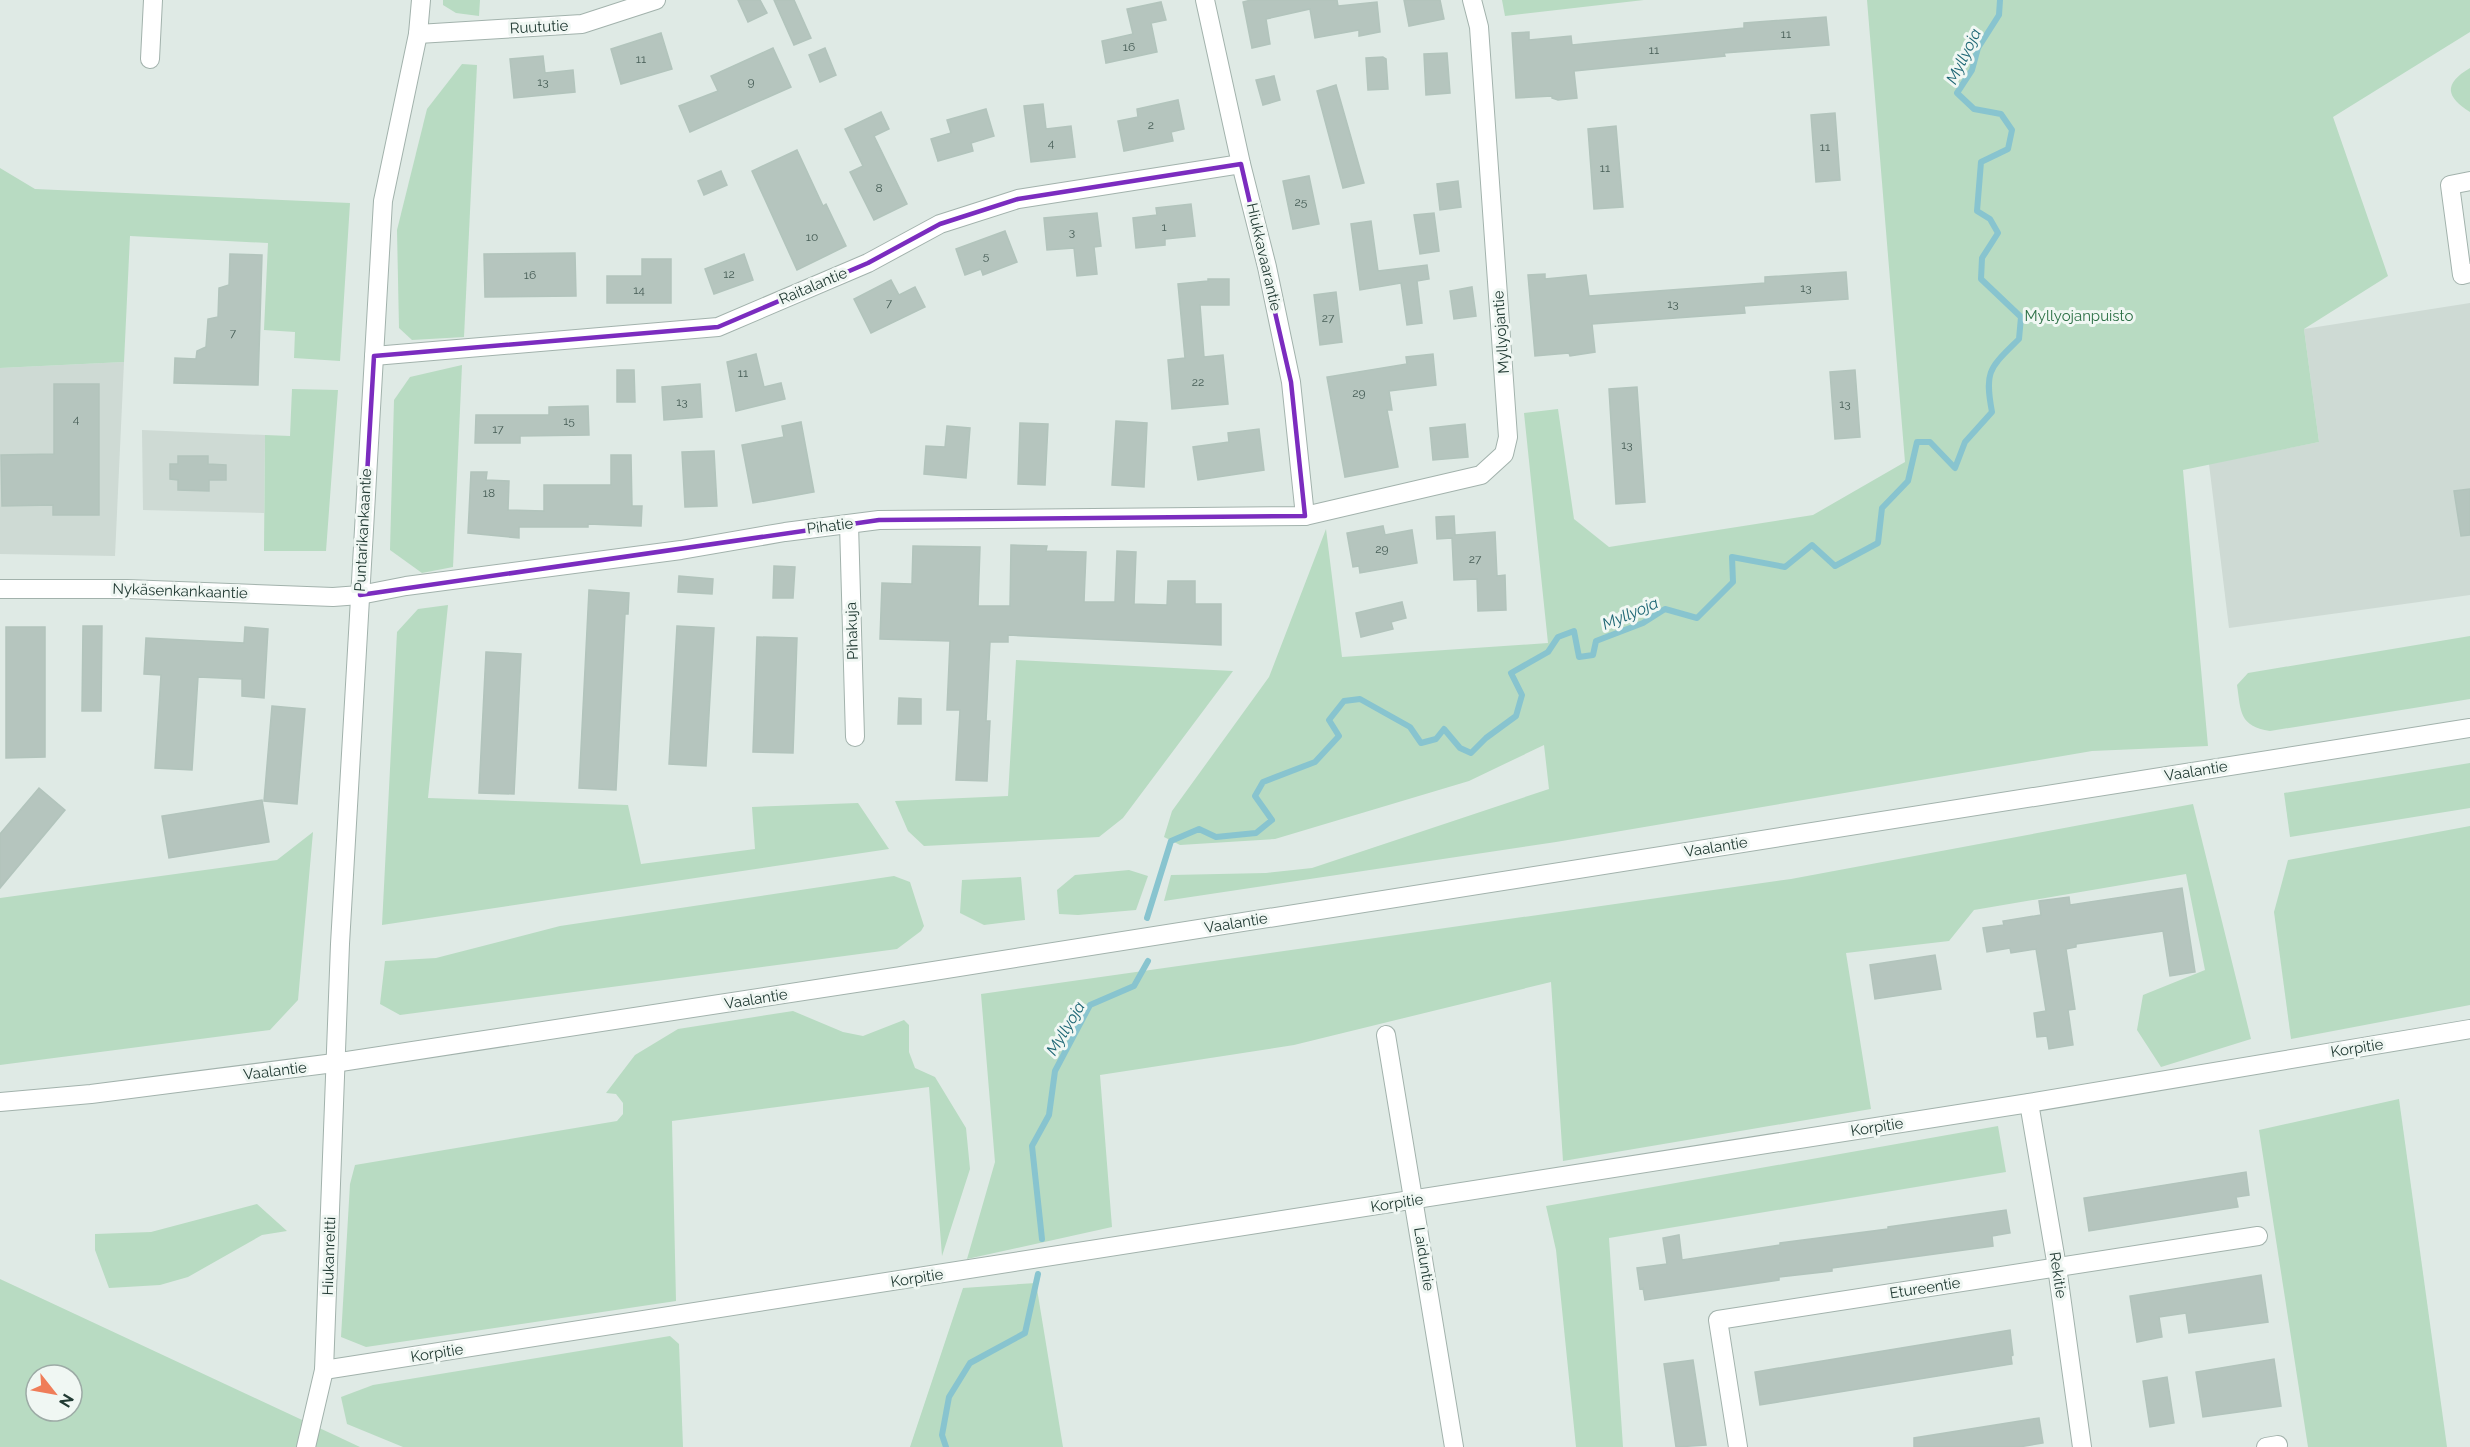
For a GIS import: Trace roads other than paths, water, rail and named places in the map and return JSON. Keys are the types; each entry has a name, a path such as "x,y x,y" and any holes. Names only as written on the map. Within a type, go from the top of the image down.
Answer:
{"street":[{"path":"150,59 153,0"},
{"name":"Puntarikankaantie","path":"334,1063 383,201 418,34 421,0"},
{"name":"Ruututie","path":"418,34 582,24 656,0"},
{"name":"Hiukkavaarantie","path":"1205,0 1292,382 1305,516"},
{"name":"Myllyojantie","path":"1305,516 1481,475 1504,454 1508,437 1479,27 1472,0"},
{"name":"Raitalantie","path":"374,356 718,327 868,263 940,224 1018,199 1241,164"},
{"path":"2470,181 2450,184 2463,274 2470,273"},
{"name":"Pihatie","path":"360,595 406,586 681,550 879,520 1305,516"},
{"name":"Pihakuja","path":"849,524 855,738"},
{"name":"Nykäsenkankaantie","path":"0,589 127,589 333,597 360,595"},
{"name":"Vaalantie","path":"0,1102 91,1094 334,1063 921,974 2470,728"},
{"name":"Korpitie","path":"324,1370 2029,1103 2470,1029"},
{"name":"Laiduntie","path":"1386,1035 1454,1447"},
{"name":"Hiukanreitti","path":"306,1447 324,1370 334,1063"},
{"name":"Rekitie","path":"2029,1103 2057,1267 2082,1447"},
{"name":"Etureentie","path":"1738,1447 1718,1320 2258,1236"}],"waterway":[{"name":"Myllyoja","path":"1147,918 1171,841 1199,829 1216,837 1256,833 1272,820 1255,796 1263,782 1315,762 1339,736 1329,720 1344,701 1360,699 1410,727 1421,743 1436,739 1444,729 1460,748 1471,753 1486,738 1516,716 1522,695 1511,673 1548,652 1558,637 1574,631 1579,657 1593,655 1596,641 1643,623 1665,609 1697,618 1733,582 1732,557 1785,567 1812,545 1835,566 1878,543 1882,508 1908,481 1917,442 1930,442 1955,468 1965,442 1992,412 1989,387 1992,371 2001,357 2019,339 2021,317 1981,279 1982,258 1998,233 1990,219 1977,211 1981,162 2008,149 2012,130 2001,114 1974,109 1957,93 1972,70 1978,48 1999,15 2000,0"},
{"name":"Myllyoja","path":"1042,1239 1032,1146 1049,1115 1055,1071 1090,1005 1134,986 1148,961"},
{"name":"Myllyoja","path":"946,1447 942,1435 949,1397 970,1363 1025,1333 1038,1274"}],"park label":[{"name":"Myllyojanpuisto","path":"2079,316"}]}
